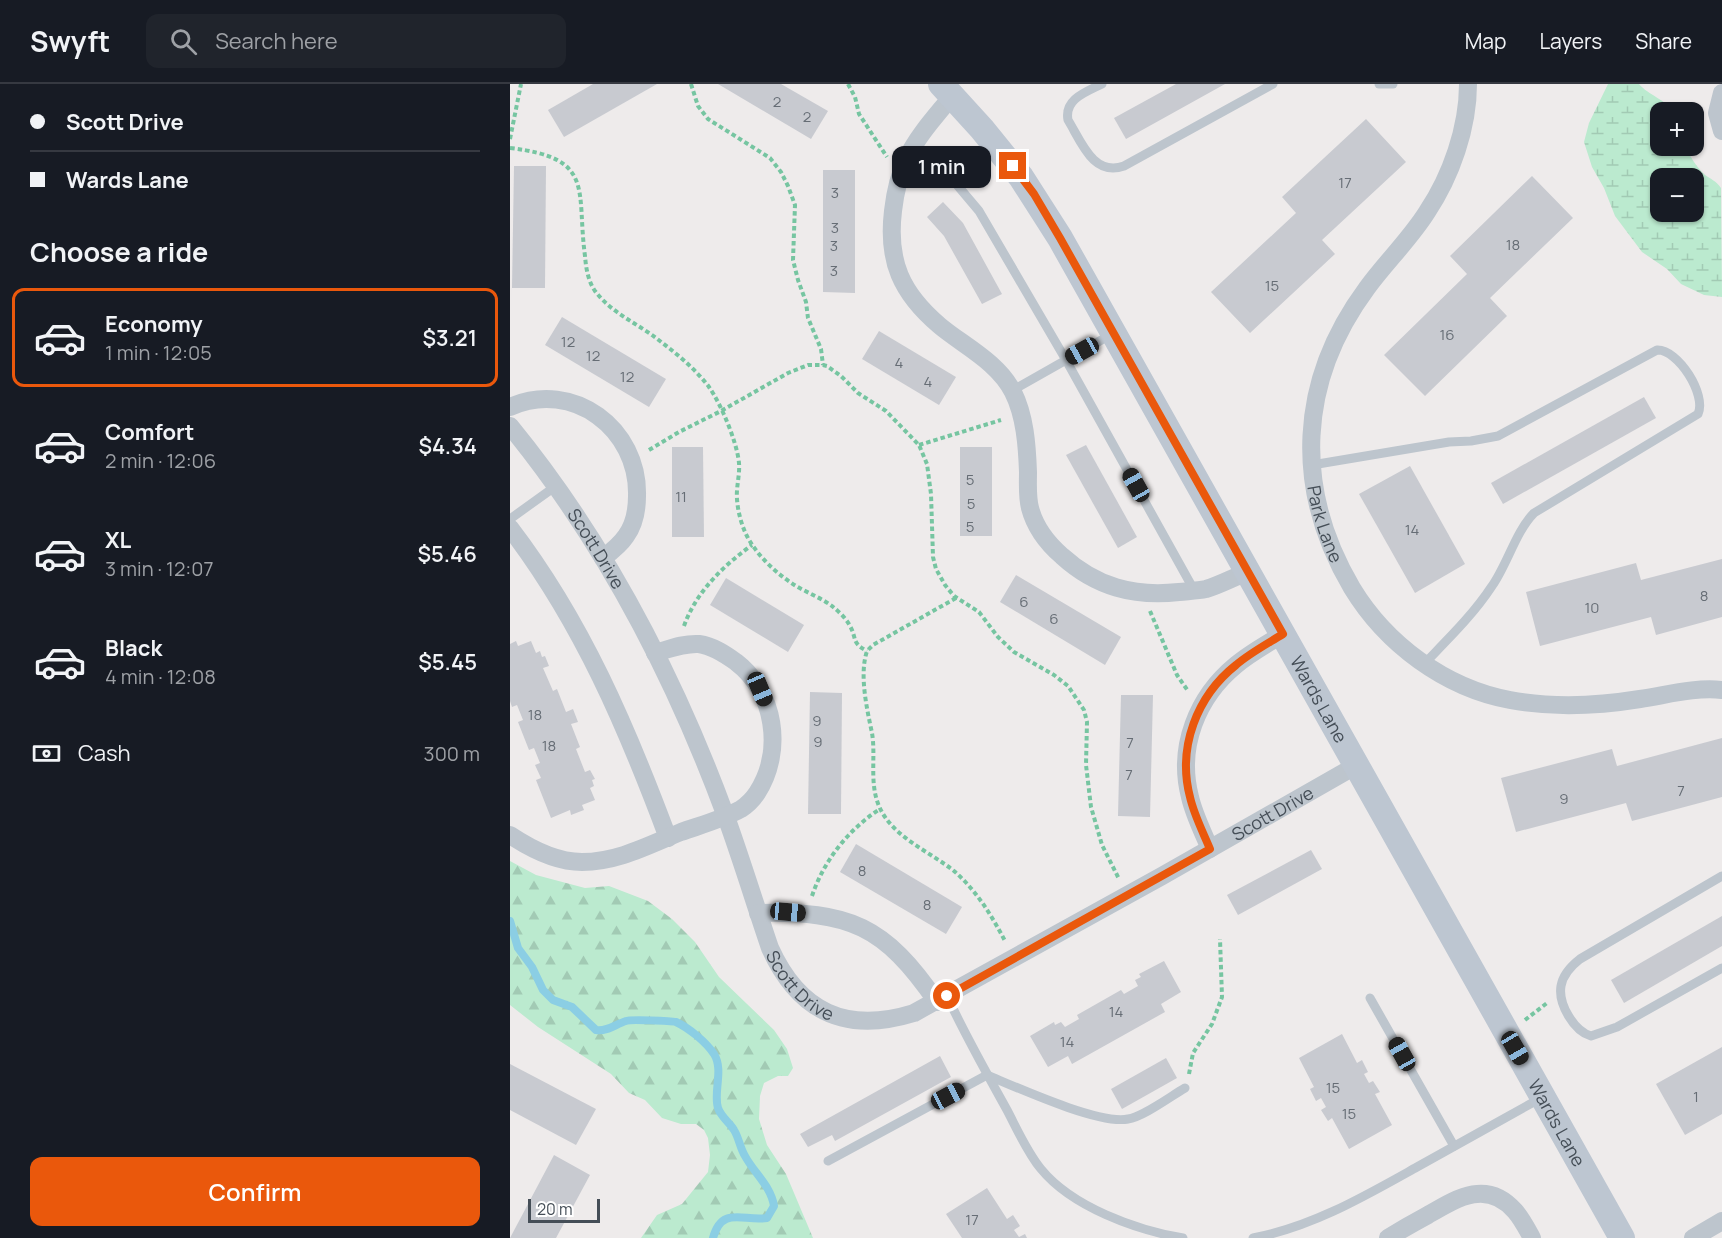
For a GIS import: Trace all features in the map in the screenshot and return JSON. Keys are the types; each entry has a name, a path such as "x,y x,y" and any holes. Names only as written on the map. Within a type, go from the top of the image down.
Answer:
{"street":[{"name":"Park Lane","path":"1468,84 1465,118 1450,166 1435,200 1355,305 1335,339 1324,364 1313,418 1312,465 1321,517 1331,547 1345,575 1372,618 1424,663 1463,686 1482,693 1543,705 1589,705 1692,691 1722,690"},
{"path":"946,90 914,145 902,171 894,207 891,239 895,264 903,284 919,307 942,328 983,358 1012,390 1021,414 1027,454 1028,499 1034,519 1045,538 1083,573 1113,587 1144,594 1204,589 1248,572"},
{"name":"Wards Lane","path":"946,90 1005,156 1034,194 1622,1238"},
{"path":"1722,93 1717,113 1722,131"},
{"path":"510,407 538,400 559,400 588,410 612,427 620,437 632,461 637,486 634,517 627,536 603,558"},
{"name":"Scott Drive","path":"510,426 556,486 603,558 655,653 698,746 726,815 770,948 784,975 803,998 830,1013 860,1022 879,1022 914,1013 1357,765"},
{"path":"510,528 556,594 593,661 636,754 668,837"},
{"path":"1210,849 1190,799 1186,780 1189,740 1198,712 1212,690 1237,664 1283,634"},
{"path":"510,835 544,854 562,860 583,862 633,852 726,815 748,803 762,784 774,744 772,724 760,689 741,666 714,648 700,644 686,644 655,653"},
{"path":"758,913 806,914 853,923 876,935 893,948 942,999"},
{"path":"1388,1238 1453,1200 1478,1193 1495,1196 1509,1205 1532,1238"},
{"path":"1693,1238 1722,1221"}],"lane":[{"path":"1102,84 1074,99 1067,114 1068,120 1094,161 1111,169 1124,166 1273,84"},
{"path":"1379,84 1393,84"},
{"path":"914,145 946,173 979,211 1066,360 1194,590"},
{"path":"1012,390 1114,333"},
{"path":"1312,465 1498,436 1657,350 1672,354 1698,391 1701,406 1696,415 1531,516 1493,585 1473,611 1424,663"},
{"path":"510,519 556,486"},
{"path":"1722,876 1580,959 1563,978 1561,991 1574,1022 1582,1032 1591,1036 1617,1027 1722,968"},
{"path":"1370,998 1454,1146"},
{"path":"942,999 1033,1158 1052,1180 1093,1208 1120,1221 1182,1238"},
{"path":"987,1075 1047,1100 1118,1119 1131,1119 1185,1088"},
{"path":"828,1161 987,1075"},
{"path":"1253,1238 1264,1237 1332,1212 1543,1097"}],"path":[{"path":"510,139 521,84"},
{"path":"691,84 698,106 708,119 770,158 788,186 795,205 793,260 806,302 808,318 821,349 823,365"},
{"path":"848,84 866,127 891,162 902,171"},
{"path":"510,148 551,156 574,174 582,198 585,262 595,290 612,309 652,335 699,375 711,390 737,455 739,509 752,545 769,566 824,601 841,615 851,626 855,642 867,651"},
{"path":"632,461 679,432 803,366 823,365 835,371 858,393 886,411 919,445 927,464 930,482 933,557 945,585 956,598 979,612 998,637 1014,652 1062,681 1079,700 1087,722 1087,783 1096,829 1127,895"},
{"path":"919,445 1021,414"},
{"path":"686,644 684,627 691,609 712,580 752,545"},
{"path":"1144,594 1156,629 1181,683 1204,701"},
{"path":"956,598 873,645 867,651 864,688 874,742 875,794 880,809 907,839 947,865 967,883 993,919 1015,958"},
{"path":"806,914 815,886 833,855 855,827 880,809"},
{"path":"1185,1088 1193,1053 1215,1017 1222,997 1220,939"},
{"path":"1506,1032 1561,991"}],"green space":[{"path":"1608,84 1639,84 1663,102 1650,102 1650,156 1690,156 1699,168 1650,168 1650,222 1704,222 1704,174 1721,188 1722,297 1704,295 1681,284 1667,269 1642,252 1615,216 1604,188 1592,167 1584,142 1589,123"},
{"path":"510,861 536,875 585,888 609,886 648,901 672,919 695,942 719,977 774,1030 787,1049 793,1068 788,1076 778,1076 764,1083 760,1096 759,1119 767,1145 786,1174 813,1238 641,1238 657,1215 682,1204 708,1172 710,1155 708,1138 704,1130 696,1124 681,1124 662,1118 645,1100 629,1093 611,1074 538,1027 510,1005"}],"building":[{"path":"593,84 657,84 564,137 548,110"},
{"path":"718,84 781,84 828,111 811,139"},
{"path":"1176,84 1225,84 1126,139 1114,118"},
{"path":"1366,119 1406,162 1322,240 1335,254 1250,333 1211,292 1296,213 1282,197"},
{"path":"514,166 546,166 545,288 512,288"},
{"path":"823,170 855,170 855,293 823,292"},
{"path":"1532,176 1573,218 1490,298 1507,316 1425,396 1384,355 1467,274 1450,256"},
{"path":"943,202 963,223 1002,294 982,304 944,236 927,217"},
{"path":"562,317 666,379 649,407 545,345"},
{"path":"879,331 956,377 939,405 862,359"},
{"path":"1644,397 1656,418 1503,504 1491,483"},
{"path":"1086,445 1137,537 1118,548 1066,455"},
{"path":"672,447 703,447 704,537 672,537"},
{"path":"960,447 992,447 992,536 960,536"},
{"path":"1410,466 1465,564 1415,593 1359,494"},
{"path":"1722,559 1722,617 1656,635 1651,617 1540,646 1526,592 1636,563 1641,580"},
{"path":"1016,575 1121,637 1105,665 1000,602"},
{"path":"726,578 804,625 788,652 710,605"},
{"path":"516,641 518,646 531,641 536,653 540,651 542,657 545,656 549,666 543,668 553,691 557,689 566,712 573,709 578,722 571,724 580,747 576,749 585,772 590,770 595,779 592,780 594,786 590,788 595,800 582,805 584,810 571,815 570,810 551,818 536,780 541,778 535,765 540,763 534,748 529,750 518,722 523,720 517,705 512,707 510,701 510,644"},
{"path":"810,692 842,693 841,814 808,814"},
{"path":"1121,695 1153,695 1150,817 1118,816"},
{"path":"1722,738 1722,797 1632,821 1626,803 1516,832 1501,778 1612,749 1617,766"},
{"path":"856,844 962,907 946,934 840,872"},
{"path":"1311,850 1322,869 1238,915 1227,895"},
{"path":"1722,916 1722,946 1624,1003 1611,980"},
{"path":"1164,961 1181,992 1161,1004 1165,1012 1072,1064 1068,1056 1048,1067 1030,1036 1054,1022 1055,1025 1061,1022 1065,1027 1079,1019 1077,1015 1121,990 1124,994 1138,986 1135,980 1141,977 1139,974"},
{"path":"1342,1034 1357,1063 1362,1060 1368,1072 1364,1074 1369,1083 1373,1081 1380,1092 1375,1094 1392,1125 1349,1149 1332,1118 1328,1121 1321,1110 1326,1107 1321,1098 1316,1101 1310,1089 1314,1087 1299,1058"},
{"path":"1722,1047 1722,1114 1685,1135 1656,1084"},
{"path":"940,1056 951,1077 835,1141 832,1135 808,1147 800,1134"},
{"path":"1166,1058 1177,1078 1122,1109 1111,1089"},
{"path":"510,1064 596,1109 576,1145 510,1110"},
{"path":"554,1155 590,1175 556,1238 510,1238"},
{"path":"987,1188 1007,1219 1013,1215 1020,1226 1014,1230 1019,1237 1025,1234 1027,1238 962,1238 946,1214"}],"waterway":[{"path":"510,921 518,948 532,967 543,990 553,1000 572,1007 596,1030 608,1029 629,1020 676,1022 697,1036 714,1054 718,1067 718,1108 734,1130 743,1153 766,1186 774,1206 767,1218 728,1218 717,1228 713,1238"}],"route":[{"path":"947,996 1210,849 1190,799 1186,780 1186,763 1192,726 1198,712 1224,675 1283,634 1060,238 1034,194 1013,166"}]}
